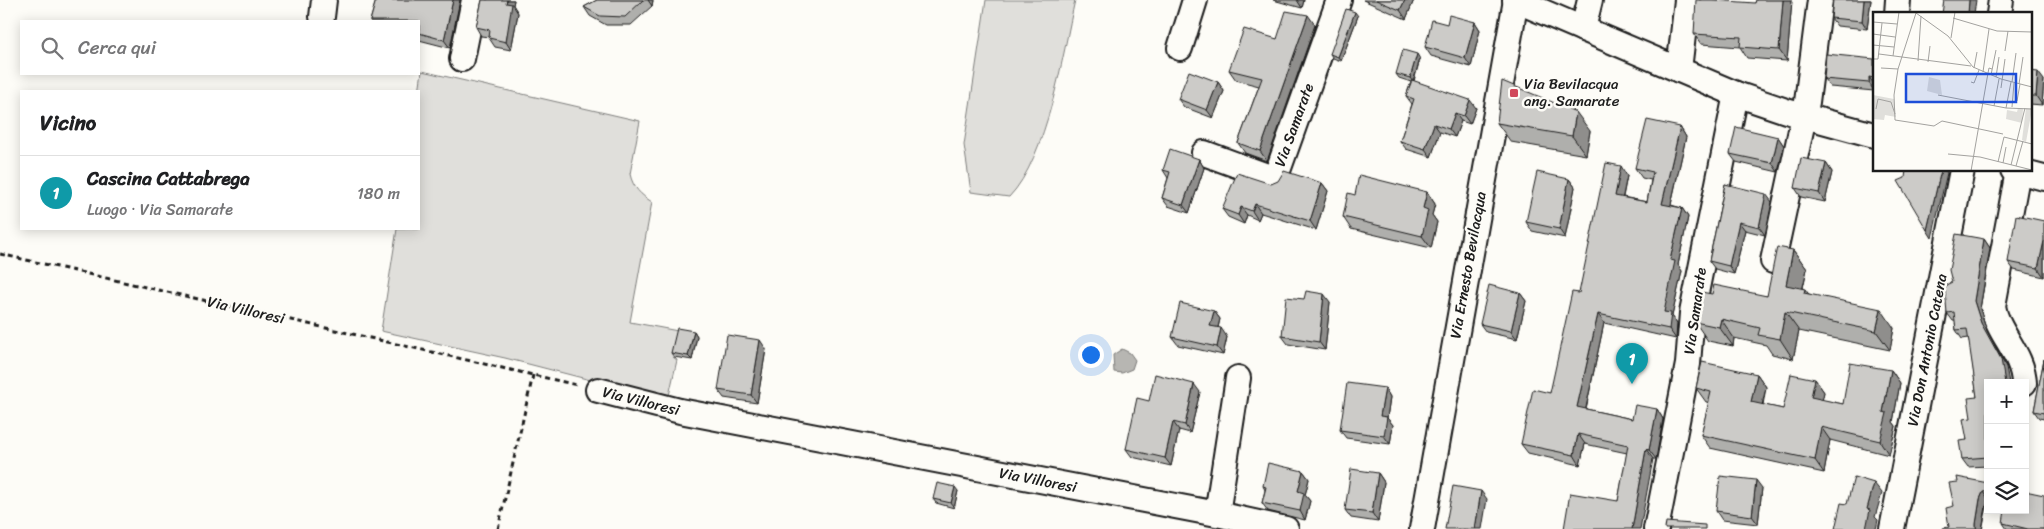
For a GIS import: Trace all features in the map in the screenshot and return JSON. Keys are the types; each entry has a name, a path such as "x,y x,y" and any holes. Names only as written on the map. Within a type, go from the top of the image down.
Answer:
{"street":[{"path":"462,59 474,0"},
{"path":"1180,48 1195,0"},
{"name":"Via Samarate","path":"1204,152 1275,178 1339,0"},
{"path":"1516,0 1736,94 1802,116 1873,135"},
{"name":"Via Ernesto Bevilacqua","path":"1422,529 1516,0"},
{"path":"1583,29 1590,0"},
{"path":"1679,70 1687,0"},
{"path":"1773,262 1808,94 1820,0"},
{"name":"Via Samarate","path":"1656,529 1688,364 1692,314 1736,94"},
{"name":"Via Don Antonio Catena","path":"1892,529 1962,171"},
{"path":"2024,379 2022,364 1999,325 1994,306 2016,171 2044,178"},
{"path":"1217,514 1238,378"},
{"name":"Via Villoresi","path":"598,390 680,411 1217,514 1286,529"},
{"path":"1995,529 1998,514"}],"path":[{"name":"Via Villoresi","path":"0,254 598,390"},
{"path":"498,529 533,375"}],"shaded area":[{"path":"986,0 1075,0 1059,76 1043,132 1034,157 1022,180 1009,197 971,192 964,145"},
{"path":"422,71 640,121 630,174 638,191 652,202 630,322 678,331 673,357 677,360 668,400 505,358 381,331 397,230 420,230 419,90"},
{"path":"1122,349 1130,353 1135,360 1132,369 1122,373 1114,372 1113,355"}],"building":[{"path":"376,0 453,0 444,40 420,33 420,20 370,20"},
{"path":"482,0 507,0 506,3 512,4 506,42 489,38 490,30 476,27"},
{"path":"597,0 643,0 625,17 600,16 584,7"},
{"path":"1376,0 1405,0 1400,10"},
{"path":"1696,0 1755,3 1756,0 1783,0 1779,50 1740,47 1741,37 1694,34"},
{"path":"1833,0 1864,0 1862,21 1831,18"},
{"path":"1944,0 1969,0 1968,12 1942,12"},
{"path":"1346,9 1355,12 1338,57 1330,54"},
{"path":"1286,11 1308,15 1260,151 1238,143 1262,78 1229,70 1244,29 1277,39"},
{"path":"1449,15 1475,22 1465,58 1425,47 1432,20 1447,24"},
{"path":"1403,50 1417,54 1410,78 1396,74"},
{"path":"1826,54 1873,59 1873,78 1869,77 1869,83 1824,79"},
{"path":"1189,71 1218,82 1207,110 1178,99"},
{"path":"2032,71 2038,72 2036,96 2032,96"},
{"path":"1412,80 1470,100 1464,116 1455,113 1449,129 1434,124 1425,149 1400,141 1414,99 1406,96"},
{"path":"1502,81 1576,112 1572,136 1497,123"},
{"path":"1647,120 1680,127 1662,204 1682,208 1670,260 1675,261 1664,312 1671,313 1669,329 1598,314 1577,407 1632,419 1635,405 1657,409 1649,450 1646,449 1632,529 1564,529 1570,493 1618,501 1628,445 1578,434 1574,455 1521,444 1533,389 1550,393 1572,292 1579,293 1606,163 1621,166 1615,196 1647,202 1653,172 1635,168"},
{"path":"1736,127 1778,137 1772,163 1730,154"},
{"path":"1170,149 1199,159 1183,205 1162,198 1170,172 1163,170"},
{"path":"1801,158 1826,163 1819,193 1795,188"},
{"path":"1284,171 1322,183 1310,221 1255,204 1252,211 1241,207 1238,215 1222,209 1237,173 1271,184 1278,181"},
{"path":"1906,171 1941,171 1927,230 1898,181 1905,178"},
{"path":"1537,172 1569,179 1559,229 1526,222"},
{"path":"1359,175 1427,192 1423,208 1428,210 1422,236 1343,217 1348,193 1355,195"},
{"path":"1725,184 1766,194 1759,227 1739,222 1729,266 1709,261"},
{"path":"2016,215 2044,221 2044,241 2038,268 2008,262"},
{"path":"1956,234 1984,239 1974,301 1981,323 2001,359 2004,379 1984,379 1984,457 1962,459 1959,441 1967,440 1963,419 1971,418 1968,398 1977,397 1967,329 1956,330 1954,312 1947,313 1945,291 1946,285 1952,282 1949,270"},
{"path":"1777,247 1793,250 1786,285 1805,289 1804,293 1881,309 1876,331 1785,312 1780,339 1758,335 1760,328 1721,319 1719,327 1695,322 1701,292 1712,294 1714,285 1767,296"},
{"path":"1489,285 1520,293 1511,331 1480,324"},
{"path":"1306,291 1324,294 1319,342 1282,336 1286,297 1304,299"},
{"path":"1180,303 1214,311 1210,326 1221,328 1217,347 1172,337"},
{"path":"677,328 694,331 688,356 671,353"},
{"path":"727,335 760,340 751,395 718,390"},
{"path":"2044,359 2044,413 2034,411"},
{"path":"1702,362 1757,374 1751,402 1783,409 1791,374 1815,379 1811,397 1843,404 1850,363 1891,370 1883,412 1887,413 1880,441 1821,427 1815,460 1701,435 1711,392 1696,388"},
{"path":"1155,374 1194,384 1185,425 1173,422 1165,458 1126,449 1137,398 1149,401"},
{"path":"1347,383 1385,388 1380,416 1387,417 1384,436 1340,430"},
{"path":"1268,463 1303,471 1298,491 1304,493 1300,511 1262,503 1266,487 1263,486"},
{"path":"1351,469 1378,473 1372,513 1345,510"},
{"path":"1720,476 1756,480 1752,516 1716,511"},
{"path":"1854,477 1874,483 1867,509 1870,510 1866,529 1835,529 1841,503 1847,504"},
{"path":"1957,477 1984,482 1984,492 1980,499 1976,529 1943,529 1949,527 1946,508 1954,506 1949,483 1958,482"},
{"path":"937,483 955,487 951,503 933,499"},
{"path":"1453,486 1481,491 1475,529 1445,529"},
{"path":"2029,492 2044,495 2044,529 2028,529 2003,523 2004,514 2029,514"},
{"path":"1666,522 1705,525 1705,529 1665,529"}],"place":[{"name":"Via Bevilacqua ang. Samarate","path":"1514,93"},
{"name":"Cascina Cattabrega","path":"1632,384"}]}
